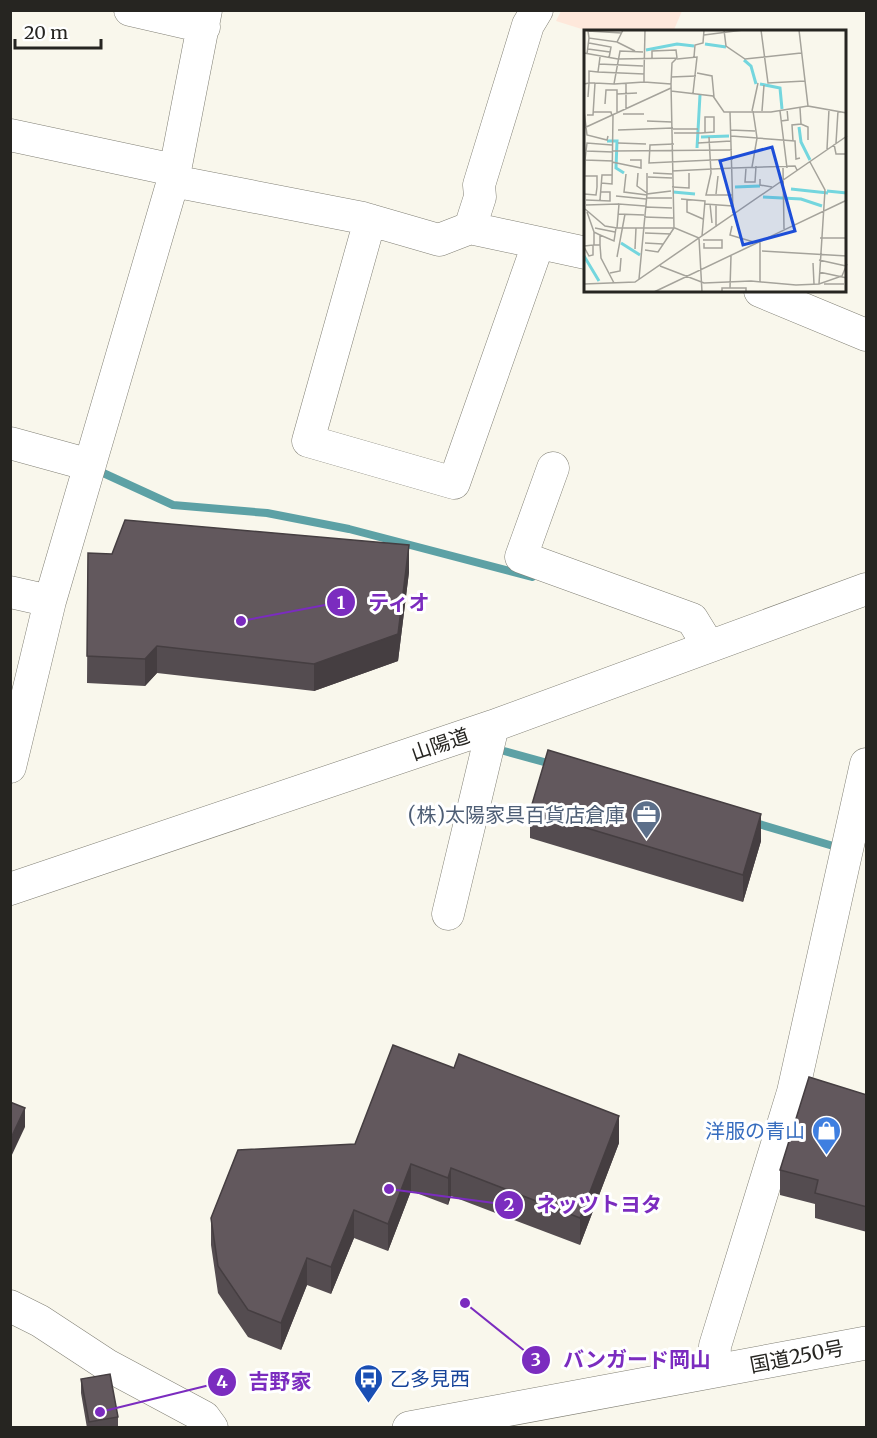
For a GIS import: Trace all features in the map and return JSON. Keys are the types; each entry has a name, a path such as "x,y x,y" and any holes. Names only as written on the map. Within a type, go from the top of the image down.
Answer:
{"highway":[{"name":"国道250号","path":"409,1428 867,1343"}],"street":[{"path":"10,767 50,601 173,176 205,19 130,10"},
{"path":"470,228 480,197 479,185 528,25 537,10"},
{"path":"10,135 173,176 370,220 440,240 470,228 584,253"},
{"path":"370,220 308,441 454,483 538,244"},
{"path":"762,292 867,335"},
{"path":"10,443 90,465"},
{"path":"553,468 521,557 692,619 708,645"},
{"name":"山陽道","path":"10,889 493,726 708,645 867,589"},
{"path":"10,592 50,601"},
{"path":"448,914 493,726"},
{"path":"714,1371 715,1346 793,1092 867,764"},
{"path":"10,1306 40,1321 107,1365 204,1418 212,1428"}],"shaded area":[{"path":"561,10 682,11 674,30 585,30 556,21"}],"building":[{"path":"125,520 409,545 398,634 314,664 157,646 145,659 87,656 88,553 112,554"},
{"path":"548,750 761,814 743,875 530,811"},
{"path":"393,1045 454,1068 459,1054 619,1116 580,1218 451,1168 448,1178 411,1164 388,1224 354,1210 331,1267 307,1258 281,1323 248,1310 218,1266 211,1218 238,1150 355,1144"},
{"name":"洋服の青山","path":"809,1077 867,1095 867,1207 815,1193 818,1180 780,1170"},
{"path":"10,1102 25,1108 10,1140"},
{"path":"110,1374 118,1417 89,1422 81,1379"}],"waterway":[{"path":"101,472 173,505 267,513 349,529 532,577"},
{"path":"504,751 555,765"},
{"path":"752,822 840,848"}],"place":[{"name":"ティオ","path":"241,621"},
{"name":"(株)太陽家具百貨店倉庫","path":"646,840"},
{"name":"洋服の青山","path":"826,1156"},
{"name":"ネッツトヨタ","path":"389,1189"},
{"name":"バンガード岡山","path":"465,1303"},
{"name":"乙多見西","path":"369,1404"},
{"name":"吉野家","path":"100,1412"}]}
